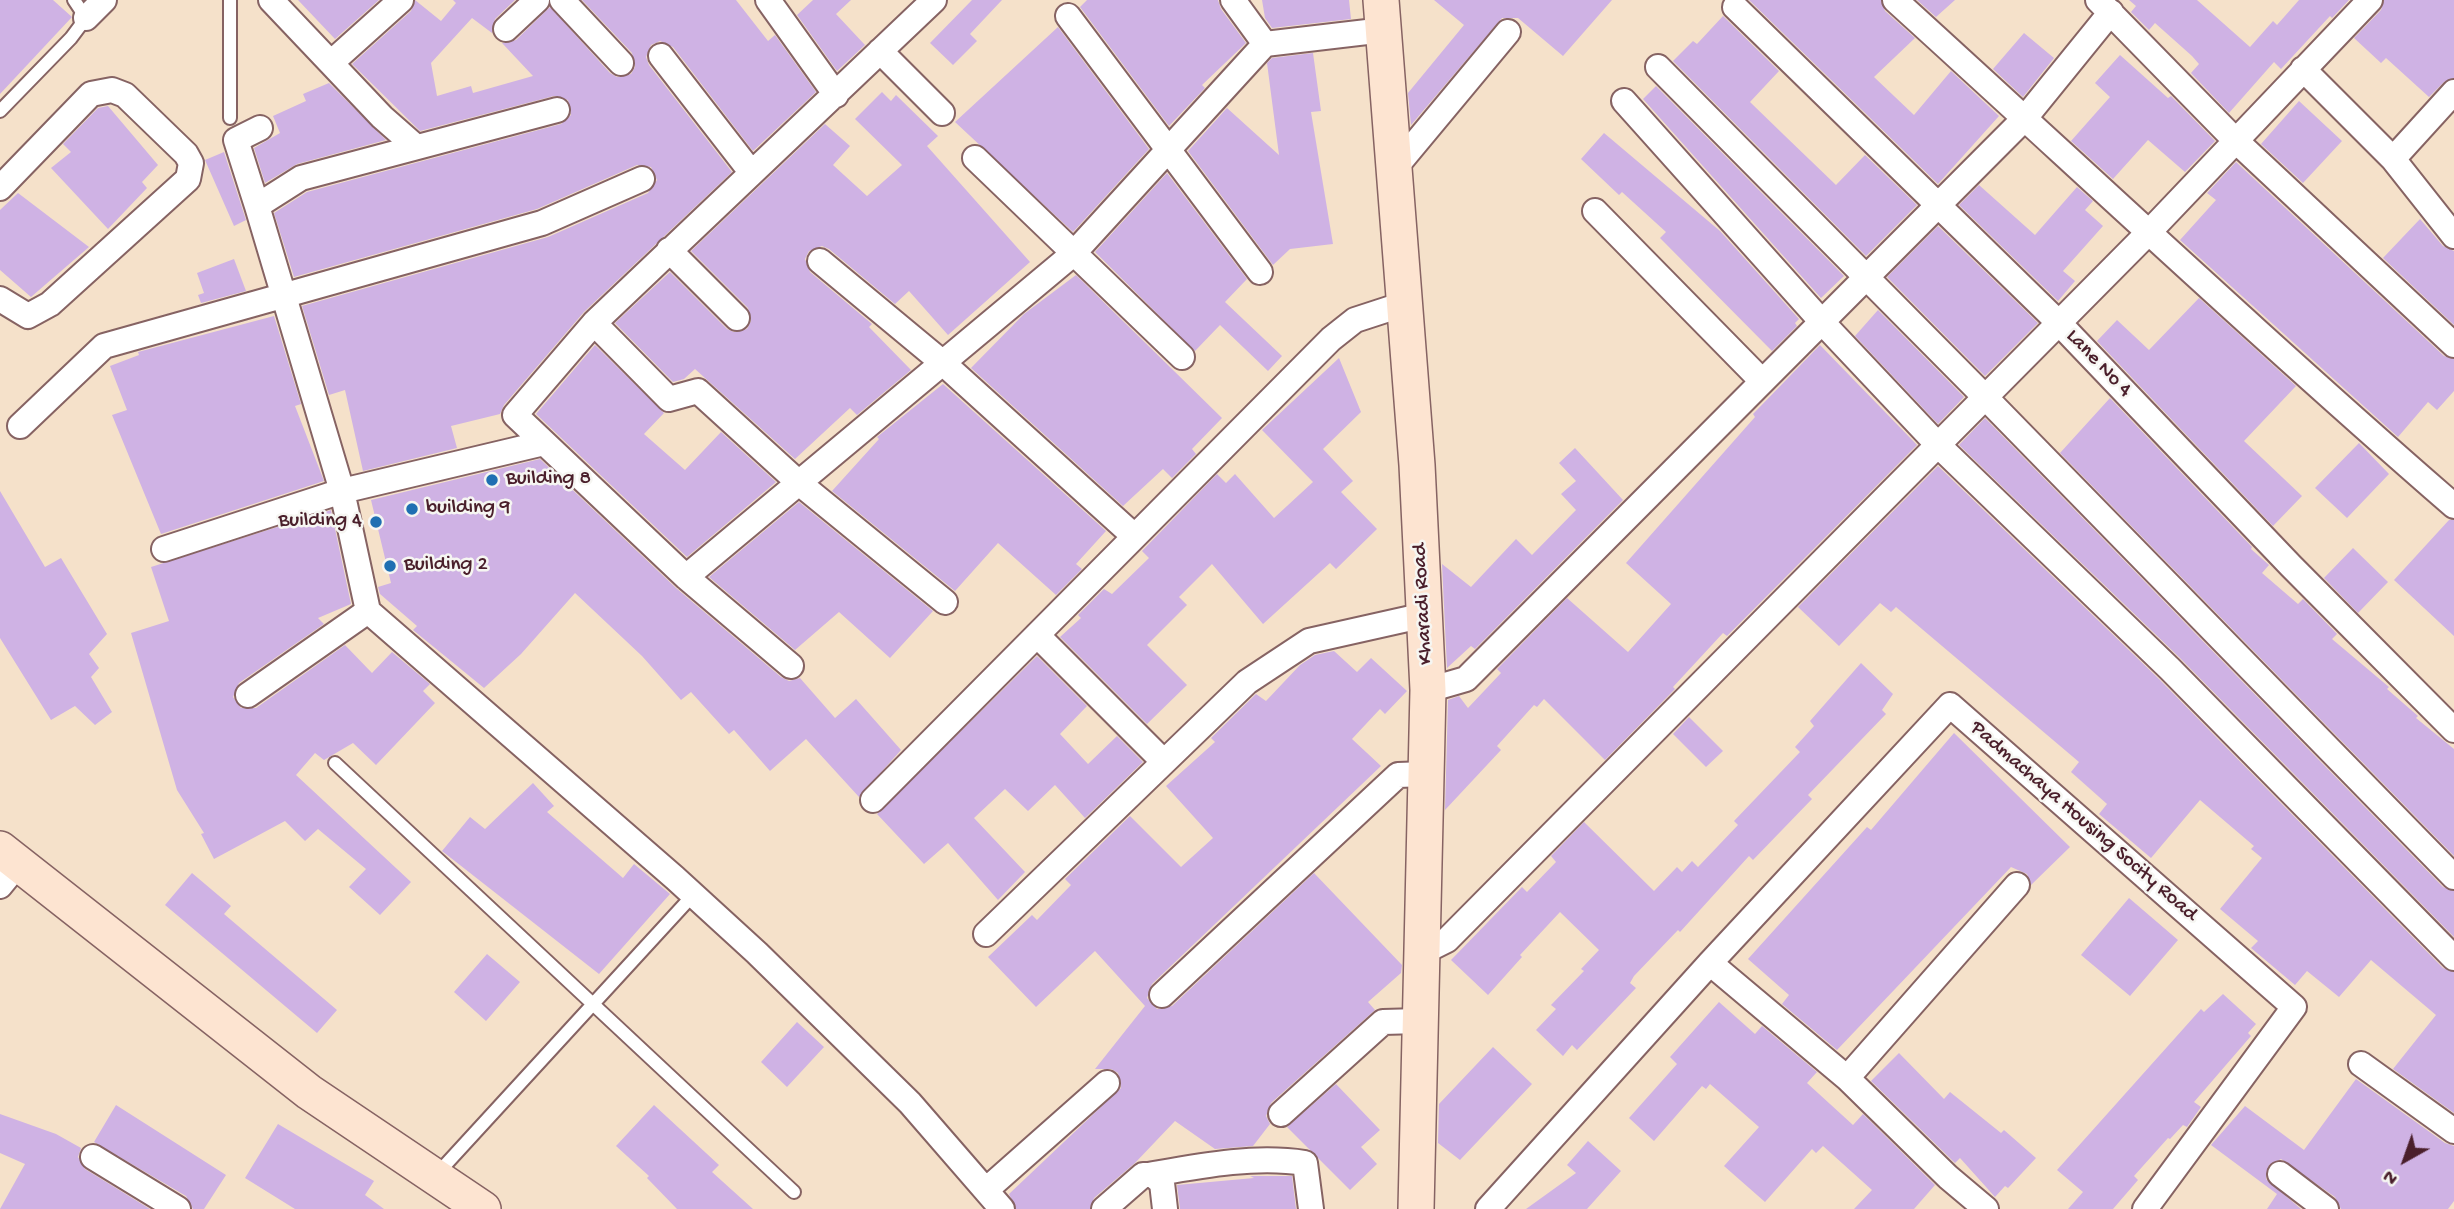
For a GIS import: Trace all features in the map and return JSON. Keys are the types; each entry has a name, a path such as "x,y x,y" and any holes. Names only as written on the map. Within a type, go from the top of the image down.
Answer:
{"street":[{"path":"80,9 104,0"},
{"path":"271,0 382,117 415,146"},
{"path":"332,62 401,0"},
{"path":"506,29 537,0"},
{"path":"562,0 621,63"},
{"path":"768,0 836,95"},
{"path":"792,666 687,577 515,415 594,323 934,0"},
{"path":"1233,0 1265,44"},
{"path":"1895,0 2150,231 2303,375 2454,506"},
{"path":"1421,953 1447,940 2150,231 2370,0"},
{"name":"Lane No 4","path":"1735,6 2059,323 2291,566 2454,730"},
{"path":"1428,690 1466,679 2025,118 2105,6 2235,140 2454,345"},
{"path":"687,577 1073,254 1265,44 1382,15"},
{"name":"Kharadi Road","path":"1382,15 1426,615 1428,690 1416,1209"},
{"path":"1068,16 1260,272"},
{"path":"1394,169 1508,32"},
{"path":"880,51 942,113"},
{"path":"662,56 751,172"},
{"path":"1658,67 1986,397 2454,877"},
{"path":"2303,69 2393,159 2454,236"},
{"path":"0,188 91,94 111,90 125,95 186,154 191,163 188,179 50,304 28,316 0,299"},
{"path":"2393,159 2454,92"},
{"path":"1624,102 1822,322 1938,445 2170,669 2454,958"},
{"path":"257,206 301,178 557,110"},
{"path":"260,128 236,140 342,491 368,611 694,894 911,1102 1002,1209"},
{"path":"975,158 1182,357"},
{"path":"20,426 104,346 542,223 642,179"},
{"path":"1595,212 1762,381"},
{"path":"669,250 737,318"},
{"path":"820,261 943,363 1134,536"},
{"path":"873,800 1331,339 1355,320 1404,304"},
{"path":"594,323 669,399 698,391 799,483 944,602"},
{"path":"164,549 342,491 544,443"},
{"path":"248,695 368,611"},
{"path":"986,933 1247,682 1308,641 1426,615"},
{"path":"1037,635 1164,762"},
{"name":"Padmachaya Housing Socity Road","path":"1488,1209 1710,963 1950,705 2294,1007 2145,1209"},
{"path":"1162,995 1398,775 1426,774"},
{"path":"6,866 309,1093 483,1209"},
{"path":"1847,1078 2017,885"},
{"path":"1710,963 1847,1078 1948,1177 1986,1209"},
{"path":"1281,1114 1383,1022 1419,1021"},
{"path":"2361,1064 2454,1131"},
{"path":"986,1190 1107,1083"},
{"path":"93,1157 178,1209"},
{"path":"1104,1209 1143,1175 1207,1165 1285,1160 1305,1163 1311,1209"},
{"path":"2280,1174 2326,1209"},
{"path":"1148,1175 1153,1175 1162,1183 1165,1209"}],"lane":[{"path":"230,0 230,118"},
{"path":"0,111 80,9"},
{"path":"335,763 794,1192"},
{"path":"434,1177 694,894"}],"building":[{"path":"0,0 53,0 72,17 0,94"},
{"path":"298,0 379,0 335,39"},
{"path":"415,0 441,21 456,3 453,0 515,0 495,19 492,33 472,18 431,63 437,96 471,86 473,93 533,76 502,43 516,40 550,7 610,73 617,77 631,74 635,67 632,53 582,0 736,0 768,41 775,35 816,92 753,151 673,47 660,41 651,45 646,57 649,65 732,172 584,312 504,405 500,414 451,426 457,448 363,471 345,390 329,395 302,306 548,237 648,193 657,180 651,167 637,165 537,209 294,277 274,213 307,192 561,124 571,115 568,100 554,96 420,131 352,64 411,11"},
{"path":"813,0 851,0 836,14 865,45 837,71 797,15"},
{"path":"972,0 1002,0 970,34 977,41 953,65 930,43"},
{"path":"1087,0 1218,0 1221,9 1246,43 1202,85 1205,88 1169,126 1080,7"},
{"path":"1262,0 1349,0 1351,19 1272,28 1265,18"},
{"path":"1434,0 1612,0 1563,56 1518,18 1502,18 1411,125 1408,93 1464,25"},
{"path":"1749,0 1881,0 1885,11 1915,38 1874,77 1914,115 1951,71 1999,116 1938,184"},
{"path":"1917,0 1955,0 1936,17"},
{"path":"2129,0 2197,0 2250,47 2273,21 2277,25 2299,0 2349,0 2332,18 2330,16 2281,69 2274,62 2229,113 2191,73 2199,64 2192,56 2155,23 2149,30 2131,12 2136,6"},
{"path":"2384,0 2454,0 2454,78 2444,82 2429,97 2386,58 2381,63 2354,38 2381,10"},
{"path":"1723,16 1779,71 1750,102 1836,185 1865,155 1917,205 1866,256 1673,61 1693,41 1697,44"},
{"path":"1058,27 1149,149 1073,232 955,122"},
{"path":"2024,33 2054,58 2023,97 1993,69"},
{"path":"1313,53 1321,111 1311,112 1333,244 1290,249 1273,265 1188,151 1227,108 1279,155 1267,63 1272,58"},
{"path":"2120,55 2168,98 2171,96 2215,141 2185,172 2148,140 2113,179 2071,141 2110,97 2095,83"},
{"path":"329,83 386,140 297,164 265,183 254,148 280,133 273,116 306,101 303,94"},
{"path":"1656,86 1844,276 1821,298 1643,99"},
{"path":"882,92 891,101 896,95 938,136 927,146 1030,262 948,335 909,291 895,304 829,249 822,246 809,251 805,259 810,272 872,324 869,327 911,370 857,415 850,408 795,459 695,369 684,379 673,382 615,323 670,272 727,329 734,332 747,329 751,321 748,308 691,251 825,124 850,146 833,165 867,196 902,165 855,119"},
{"path":"2299,101 2342,141 2303,183 2261,144"},
{"path":"108,106 158,165 142,182 147,188 108,229 51,168 71,152 63,144 98,108"},
{"path":"1604,133 1720,231 1799,319 1795,323 1797,326 1772,351 1660,238 1666,232 1622,192 1619,195 1581,159"},
{"path":"224,152 246,220 234,226 205,160"},
{"path":"2236,162 2444,356 2454,359 2454,391 2437,410 2428,402 2398,437 2180,240 2216,200 2207,193"},
{"path":"1167,173 1247,279 1225,302 1282,356 1268,371 1220,325 1195,351 1095,252"},
{"path":"1979,185 2035,235 2077,187 2093,201 2085,210 2103,226 2063,271 2075,281 2058,301 1959,205"},
{"path":"18,193 89,247 31,297 0,270 0,210"},
{"path":"2420,219 2443,246 2454,251 2454,325 2383,258"},
{"path":"1938,226 2038,323 1985,376 1887,277"},
{"path":"234,259 246,291 201,303 198,295 204,293 197,273"},
{"path":"1076,275 1222,418 1192,449 1196,454 1172,478 1163,469 1123,506 971,368 1024,314"},
{"path":"2199,298 2296,386 2244,441 2302,496 2273,526 2097,341 2117,320 2149,350"},
{"path":"1878,310 1964,397 1938,424 1855,336"},
{"path":"274,316 301,404 295,406 324,481 161,534 112,415 127,410 110,366 139,355 138,352"},
{"path":"595,345 664,413 644,434 685,470 721,432 776,482 687,557 536,414"},
{"path":"1820,345 1917,445 1727,636 1723,633 1673,687 1675,689 1605,760 1544,699 1537,707 1534,705 1497,746 1501,750 1445,810 1448,700 1459,696 1468,708 1501,673 1497,669 1567,598 1628,652 1671,604 1626,563 1755,417 1753,414"},
{"path":"1339,358 1361,412 1323,449 1353,481 1341,492 1377,529 1336,569 1330,563 1263,624 1212,564 1179,597 1187,605 1147,645 1187,685 1147,724 1060,637 1081,618 1078,615 1104,589 1112,594 1149,558 1142,551 1217,474 1226,483 1235,474 1274,518 1313,482 1262,430"},
{"path":"943,384 1106,531 1076,564 1082,569 1056,595 998,543 955,591 832,491 879,439 877,437"},
{"path":"2110,398 2269,565 2262,573 2298,604 2303,599 2337,634 2332,639 2389,687 2387,689 2418,716 2416,718 2454,749 2454,856 2060,453"},
{"path":"1985,418 2443,887 2454,891 2454,937 2180,658 1959,445"},
{"path":"2359,443 2389,474 2347,518 2315,488"},
{"path":"1575,448 1623,500 1475,649 1471,646 1447,668 1442,564 1471,587 1516,539 1532,555 1576,510 1561,494 1576,481 1559,463"},
{"path":"540,459 676,588 781,677 789,681 800,678 835,718 856,699 901,750 859,797 806,739 770,771 734,730 729,734 691,692 681,700 642,656 575,593 521,654 484,688 413,630 417,626 380,594 378,587 391,583 371,500"},
{"path":"1938,466 2160,680 2443,968 2454,972 2454,1113 2393,1069 2436,1015 2371,960 2339,997 2307,971 2295,985 2251,948 2258,941 2220,909 2262,858 2251,849 2254,846 2200,800 2151,858 2099,814 2107,804 2071,772 2079,762 1896,607 1891,612 1880,603 1839,646 1798,607"},
{"path":"0,491 45,567 61,558 107,634 89,654 99,668 91,677 112,712 95,725 75,706 51,720 0,638"},
{"path":"799,502 933,611 890,658 839,612 795,650 709,577"},
{"path":"331,510 351,604 318,618 324,624 239,683 233,697 241,708 256,708 345,645 372,673 392,652 430,684 423,691 435,703 376,765 353,743 324,760 315,753 296,775 411,882 380,915 349,887 366,869 318,829 305,841 285,821 214,859 201,834 204,833 177,790 131,633 169,621 151,567"},
{"path":"2449,520 2454,520 2454,636 2394,580"},
{"path":"2353,548 2388,582 2358,613 2324,578"},
{"path":"1334,651 1357,672 1371,658 1407,691 1385,714 1380,709 1352,739 1381,766 1152,984 1147,998 1157,1009 1172,1006 1314,873 1402,965 1401,973 1368,1002 1375,1010 1271,1103 1266,1116 1270,1124 1253,1146 1215,1149 1175,1121 1135,1163 1094,1198 1090,1209 1016,1209 1009,1194 1121,1088 1118,1073 1111,1069 1095,1069 1145,1006 1095,951 1036,1007 988,957 1032,915 1037,920 1071,885 1065,879 1130,816 1181,867 1213,838 1166,786 1215,742 1211,738 1256,694 1266,701 1300,665 1315,655"},
{"path":"1037,656 1087,706 1060,734 1088,764 1117,736 1143,762 1085,818 1055,785 1028,811 1005,789 974,818 1025,872 998,900 948,843 924,864 877,814"},
{"path":"1861,663 1893,694 1882,710 1886,714 1808,795 1812,799 1753,860 1749,856 1680,932 1678,930 1634,976 1630,983 1636,988 1577,1050 1572,1045 1563,1056 1536,1030 1556,1009 1551,1005 1584,971 1581,969 1599,950 1560,912 1488,995 1451,960 1522,887 1527,892 1556,862 1551,856 1584,822 1654,891 1677,867 1682,872 1692,861 1698,867 1738,825 1734,821 1800,752 1795,747 1814,726 1810,721"},
{"path":"1689,717 1723,751 1706,767 1673,734"},
{"path":"1954,733 2070,847 2031,885 2027,874 2011,867 1837,1050 1782,1004 1789,995 1748,959 1867,827 1871,830"},
{"path":"533,783 554,806 547,812 623,878 634,864 670,894 599,974 442,851 470,817 485,829"},
{"path":"192,873 231,906 224,914 337,1010 317,1033 165,905"},
{"path":"2129,898 2178,940 2130,996 2081,955"},
{"path":"487,954 520,982 486,1021 454,992"},
{"path":"2223,994 2256,1024 2248,1033 2251,1036 2194,1102 2201,1107 2187,1127 2183,1125 2168,1138 2134,1176 2138,1180 2113,1209 2068,1209 2083,1192 2057,1170 2201,1009 2204,1012"},
{"path":"1719,1002 1755,1034 1762,1026 1817,1072 1807,1083 1853,1125 1863,1114 1935,1185 1914,1209 1854,1209 1872,1190 1823,1146 1816,1153 1812,1149 1765,1202 1724,1166 1759,1127 1710,1084 1706,1089 1702,1086 1654,1141 1629,1118 1677,1064 1670,1057"},
{"path":"797,1022 824,1047 787,1087 761,1062"},
{"path":"1493,1047 1532,1084 1460,1160 1438,1143 1439,1104"},
{"path":"1899,1053 1944,1099 1950,1092 2001,1133 2004,1130 2036,1158 2008,1188 2005,1186 1995,1197 1960,1158 1955,1163 1871,1081"},
{"path":"2356,1079 2445,1143 2454,1146 2454,1201 2448,1209 2341,1209 2335,1197 2281,1159 2269,1165 2266,1179 2301,1209 2267,1209 2277,1194 2211,1145 2245,1106 2304,1150"},
{"path":"1336,1084 1380,1130 1361,1147 1377,1164 1350,1190 1287,1127"},
{"path":"116,1105 226,1175 204,1209 193,1209 186,1196 94,1142"},
{"path":"654,1105 719,1165 712,1172 753,1209 677,1209 647,1178 649,1176 616,1146"},
{"path":"0,1114 56,1134 81,1148 78,1157 85,1169 150,1209 0,1209 25,1164 0,1153"},
{"path":"278,1124 374,1181 365,1195 384,1209 295,1209 245,1178"},
{"path":"1588,1141 1621,1171 1587,1209 1526,1209 1576,1173 1567,1165"},
{"path":"1250,1176 1292,1176 1296,1209 1180,1209 1177,1185 1254,1178"}],"place":[{"name":"Building 8","path":"492,480"},
{"name":"building 9","path":"412,509"},
{"name":"Building 4","path":"376,522"},
{"name":"Building 2","path":"390,566"}]}
